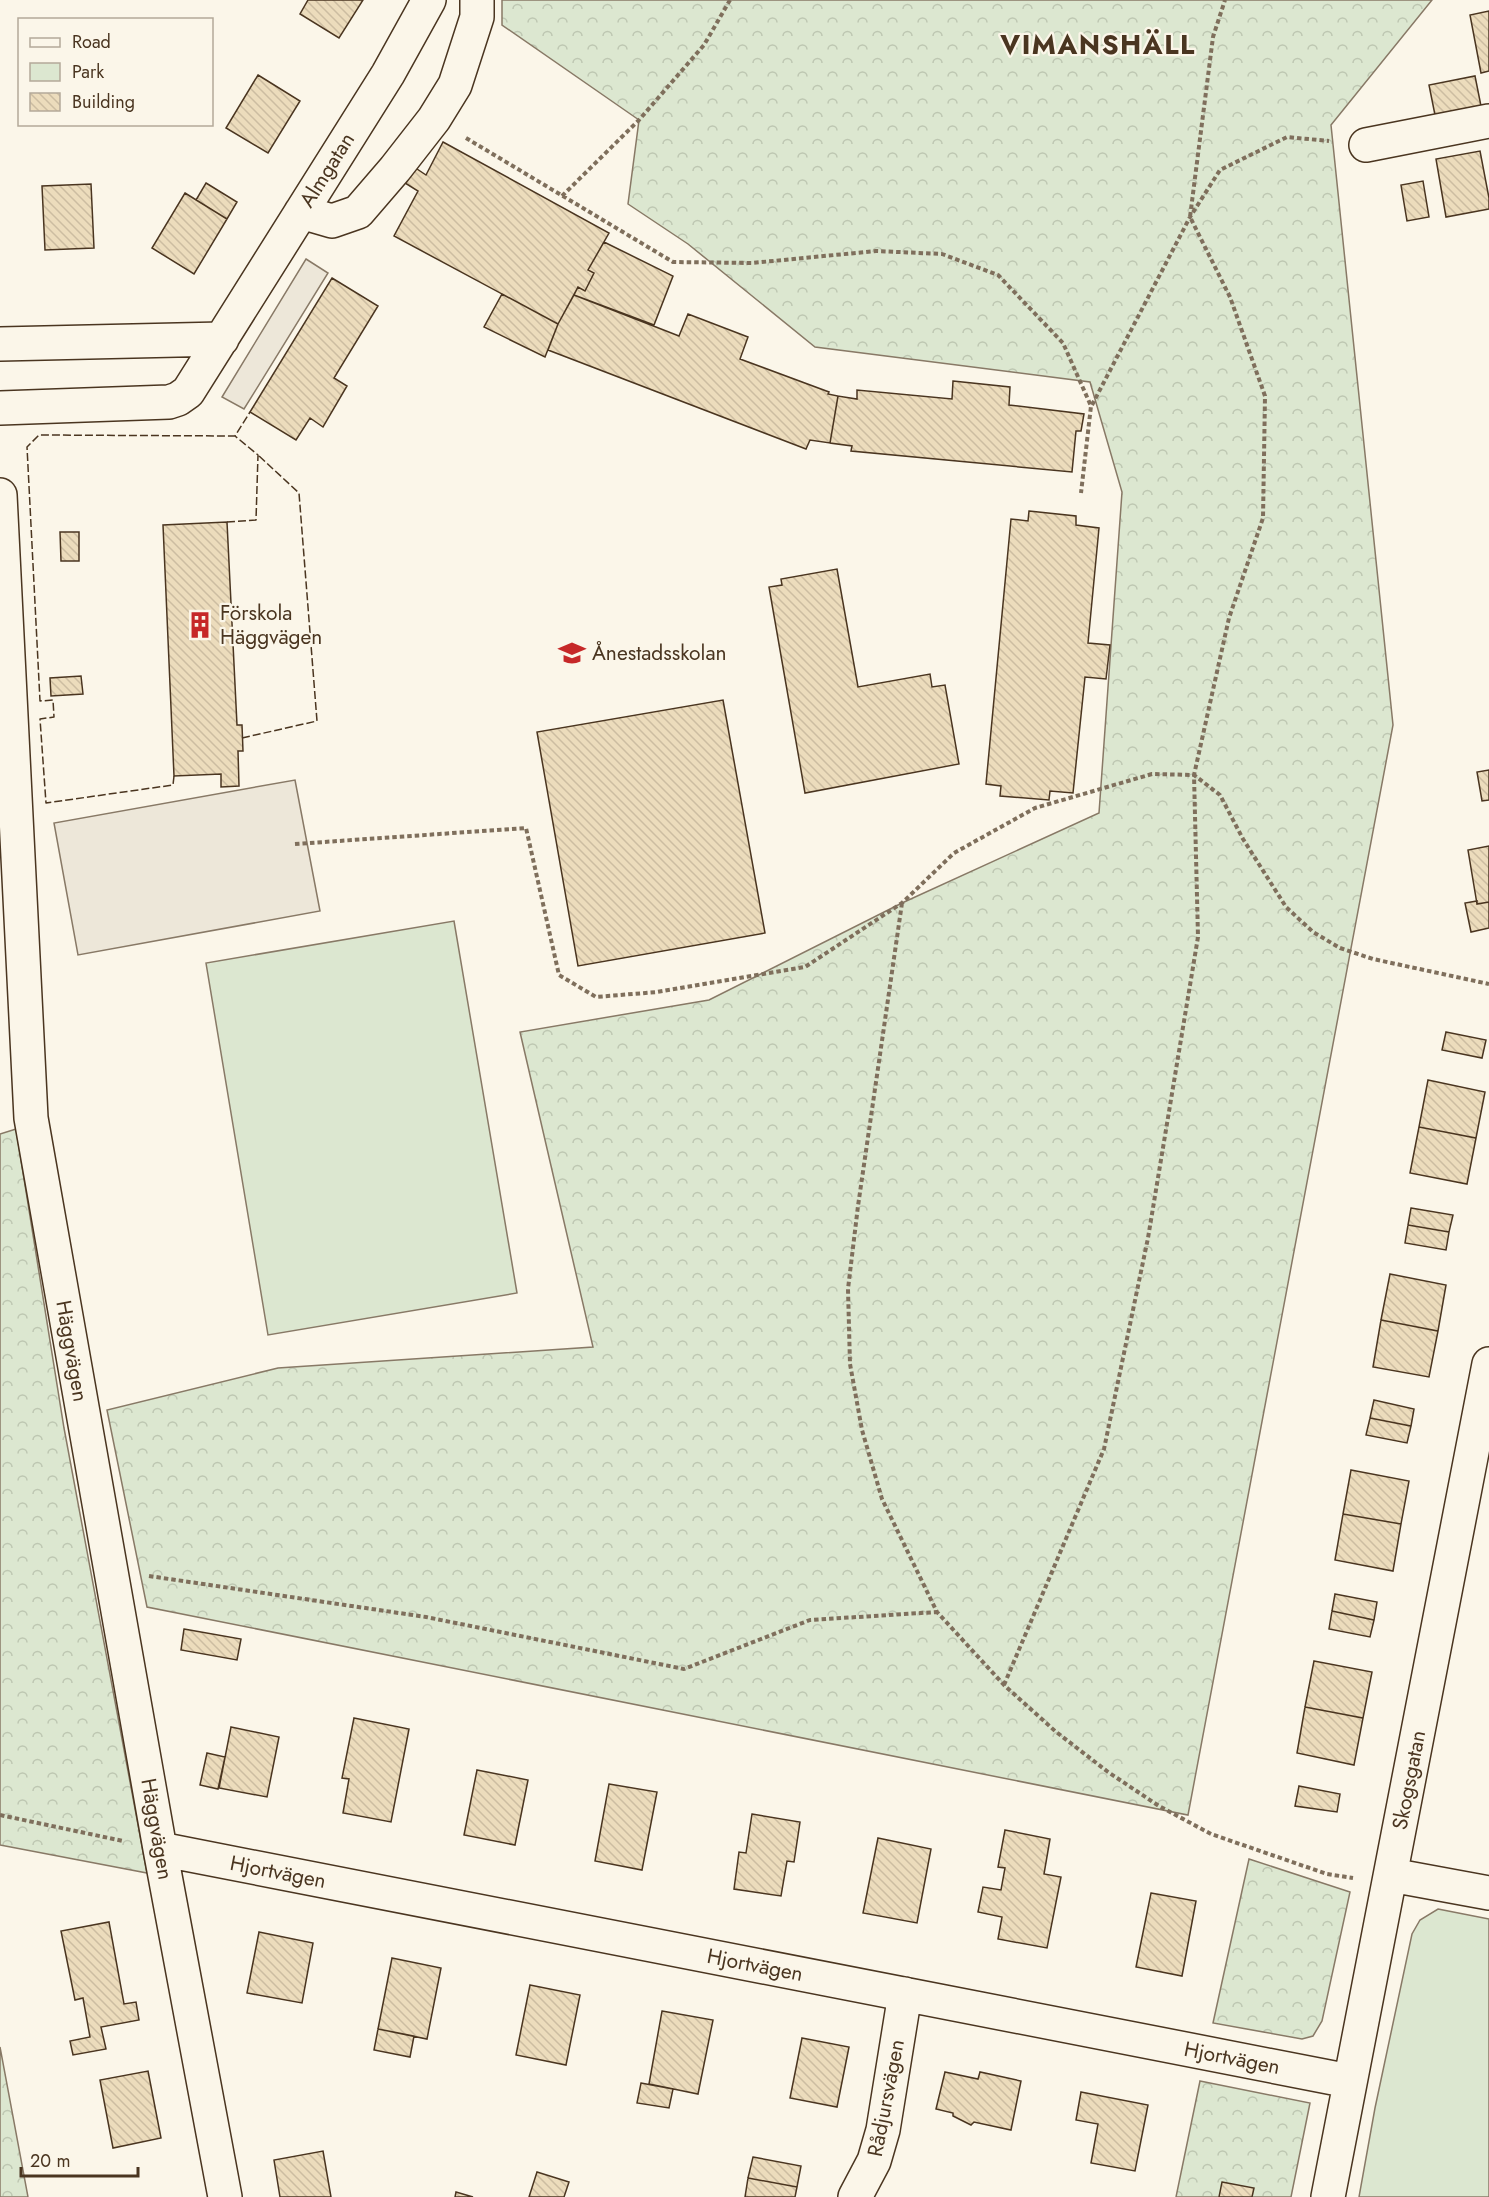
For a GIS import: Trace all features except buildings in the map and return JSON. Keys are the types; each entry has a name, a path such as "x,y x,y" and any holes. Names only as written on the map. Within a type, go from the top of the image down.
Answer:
{"street":[{"name":"Almgatan","path":"0,408 169,402 188,392 388,74 429,0"},
{"path":"301,212 332,221 358,212 395,170 434,119 455,85 477,17 477,0"},
{"path":"1366,144 1489,121"},
{"path":"0,344 222,339"},
{"name":"Häggvägen","path":"0,495 31,1118 160,1849 225,2197"},
{"name":"Skogsgatan","path":"1328,2197 1489,1364"},
{"name":"Hjortvägen","path":"160,1849 1349,2081"},
{"path":"1390,1880 1489,1893"},
{"name":"Rådjursvägen","path":"855,2197 874,2161 883,2130 905,1994"}],"path":[{"path":"562,196 639,120 704,45 730,0"},
{"path":"1004,1685 1104,1449 1148,1238 1197,937 1194,775 1229,618 1263,518 1265,396 1230,297 1190,217 1213,37 1225,0"},
{"path":"434,119 673,262 752,263 876,251 942,254 998,275 1063,343 1091,406"},
{"path":"1081,493 1091,406 1190,217 1220,170 1287,137 1366,144"},
{"path":"295,844 526,828 559,975 596,997 657,992 805,967 902,903 954,854 1035,808 1152,774 1194,775 1220,795 1243,839 1286,908 1313,932 1340,948 1373,959 1489,984"},
{"path":"902,903 848,1289 850,1364 862,1430 882,1499 937,1612 1004,1685 1055,1731 1108,1772 1159,1806 1222,1838 1317,1870 1390,1880"},
{"path":"111,1570 426,1617 684,1669 810,1620 937,1612"},
{"path":"0,1815 160,1849"}],"green space":[{"path":"502,0 1432,0 1331,125 1393,725 1188,1815 147,1607 107,1410 278,1368 593,1347 520,1032 709,1000 902,903 1099,813 1122,492 1090,382 815,347 688,244 628,204 639,120 502,25"},
{"path":"454,921 517,1293 268,1335 206,963"},
{"path":"16,1129 64,1428 147,1873 0,1845 0,1134"},
{"path":"1249,1859 1350,1892 1322,2021 1313,2036 1302,2039 1213,2023"},
{"path":"1438,1909 1489,1919 1489,2197 1359,2197 1375,2108 1412,1934 1420,1920"},
{"path":"0,2047 28,2197 0,2197"},
{"path":"1200,2081 1310,2103 1291,2197 1176,2197"}],"shaded area":[{"path":"306,259 328,273 244,409 222,397"},
{"path":"295,780 320,911 78,955 54,823"}],"fence":[{"path":"174,776 173,785 46,803 40,719 54,717 53,700 40,701 27,447 39,435 235,436 250,412"},
{"path":"227,522 256,520 258,455 235,436"},
{"path":"242,738 317,721 299,493 258,455"}],"place":[{"name":"Förskola Häggvägen","path":"200,625"},
{"name":"Ånestadsskolan","path":"572,653"}],"district":[{"name":"VIMANSHÄLL","path":"1098,44"}]}
